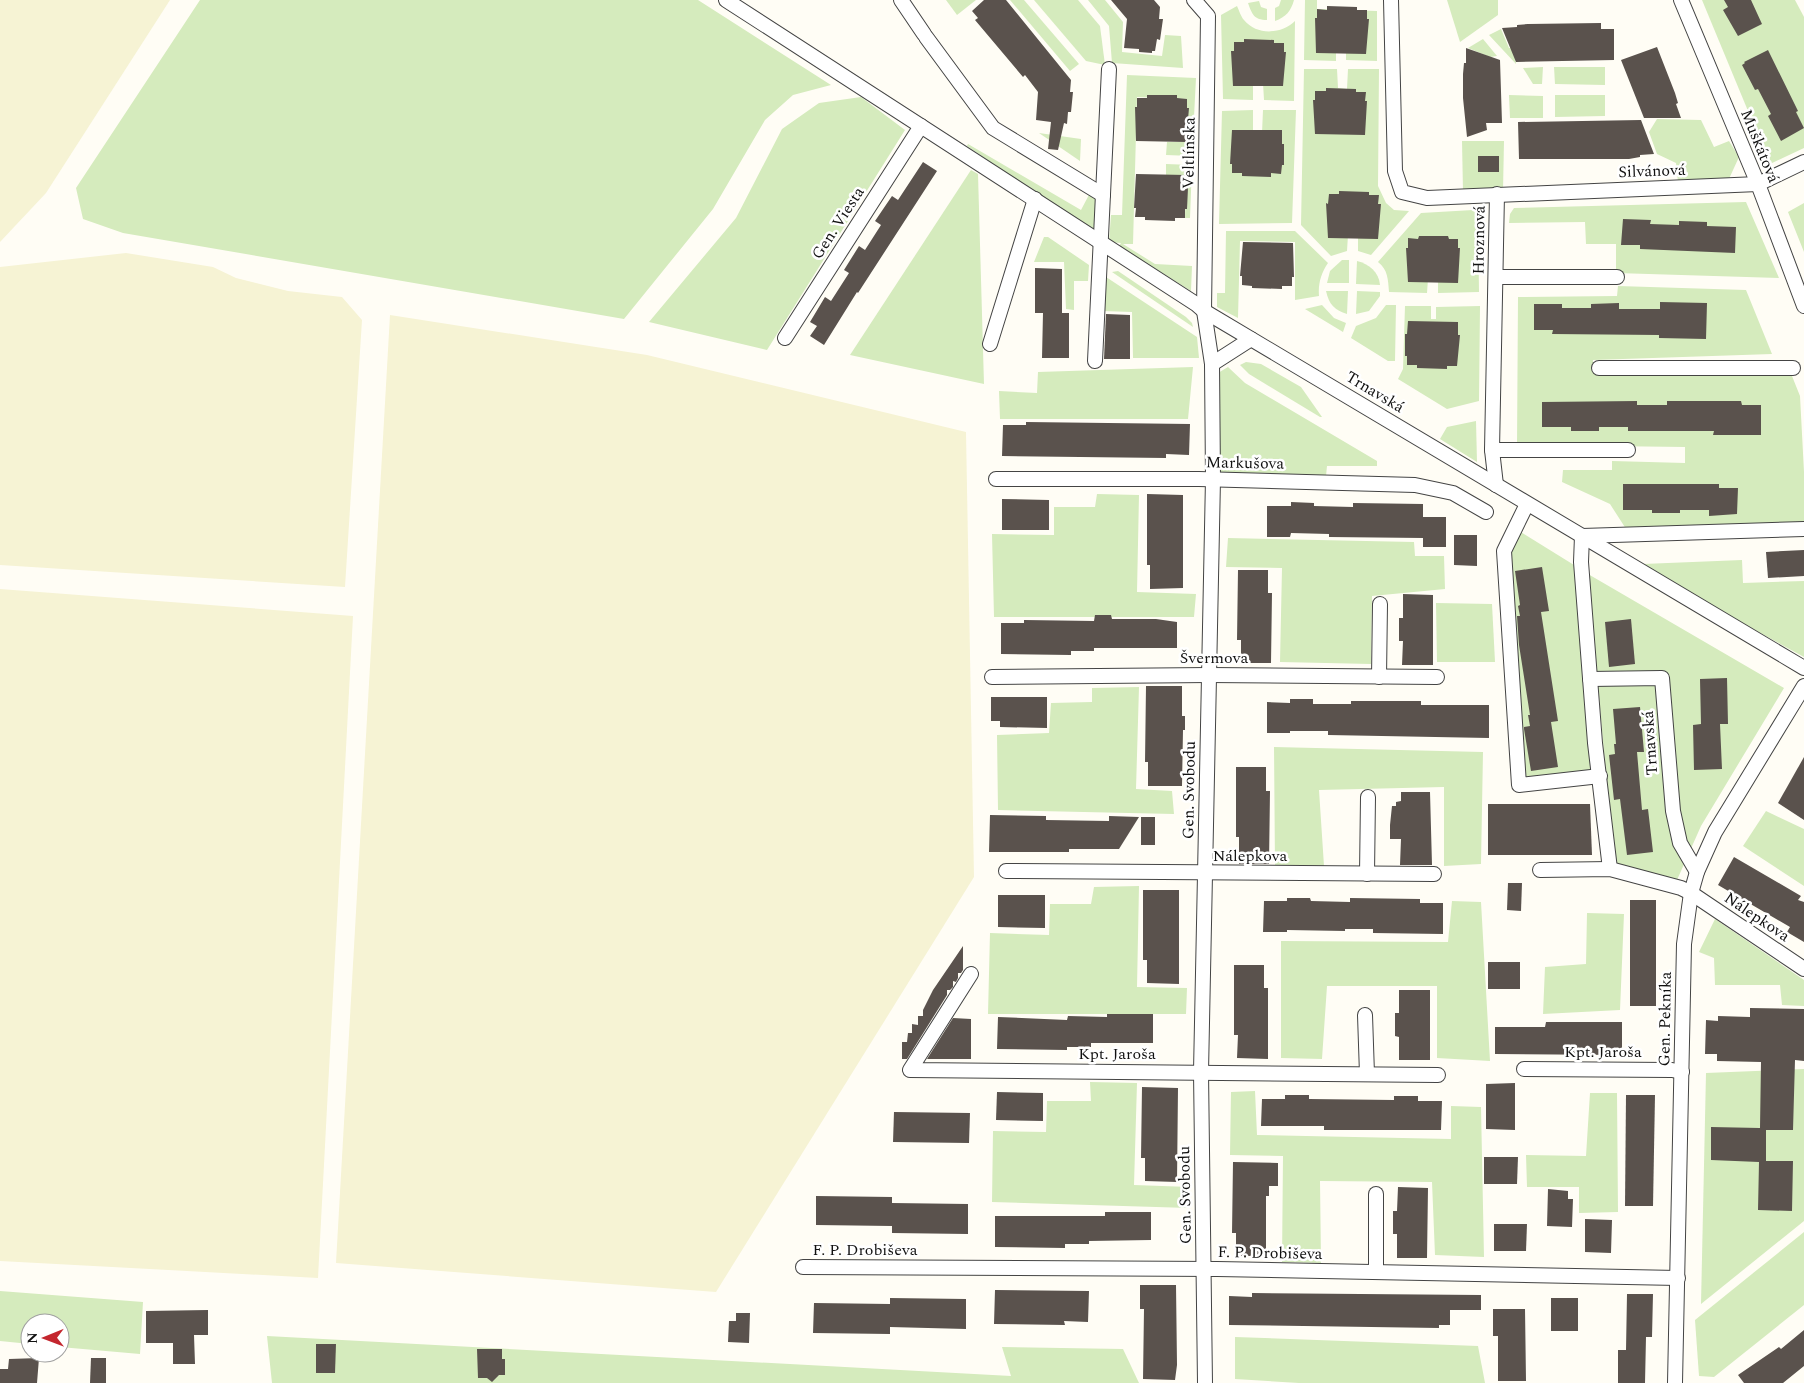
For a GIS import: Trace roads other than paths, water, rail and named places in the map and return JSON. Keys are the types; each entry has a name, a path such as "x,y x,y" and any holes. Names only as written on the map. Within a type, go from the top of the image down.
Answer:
{"street":[{"name":"Trnavská","path":"726,0 1035,199 1204,311 1804,668"},
{"path":"901,0 993,128 1103,195"},
{"name":"Veltlínska","path":"1194,0 1208,16 1204,311"},
{"name":"Hroznová","path":"1391,0 1395,171 1402,192 1427,198 1497,194 1492,450 1496,485"},
{"name":"Muškátová","path":"1681,0 1758,184 1804,306"},
{"path":"1094,361 1109,69"},
{"name":"Gen. Viesta","path":"785,338 921,126"},
{"name":"Silvánová","path":"1497,194 1758,184 1804,162"},
{"path":"990,344 1035,199"},
{"path":"1496,278 1617,277"},
{"name":"Gen. Svobodu","path":"1204,311 1212,364 1213,480 1201,1072 1205,1383"},
{"path":"1212,364 1251,339"},
{"path":"1599,368 1793,368"},
{"path":"1492,450 1628,450"},
{"name":"Markušova","path":"996,479 1213,480 1415,485 1453,493 1486,512"},
{"path":"1527,504 1504,551 1519,786 1600,776"},
{"path":"1610,869 1590,679 1581,562 1582,536 1804,529"},
{"path":"1379,677 1380,604"},
{"name":"Švermova","path":"992,677 1209,675 1437,677"},
{"name":"Trnavská","path":"1590,679 1662,678 1673,811 1680,842 1697,872"},
{"name":"Gen. Pekníka","path":"1675,1383 1684,944 1690,892 1715,832 1804,686"},
{"path":"1367,874 1368,797"},
{"name":"Nálepkova","path":"1540,870 1610,869 1681,888 1690,892 1804,969"},
{"name":"Nálepkova","path":"1006,871 1434,874"},
{"name":"Kpt. Jaroša","path":"971,974 910,1070 1438,1075"},
{"path":"1366,1015 1367,1074"},
{"name":"Kpt. Jaroša","path":"1524,1069 1672,1070 1682,1072"},
{"path":"1376,1194 1376,1272"},
{"name":"F. P. Drobiševa","path":"803,1267 1376,1272 1678,1278"}]}
